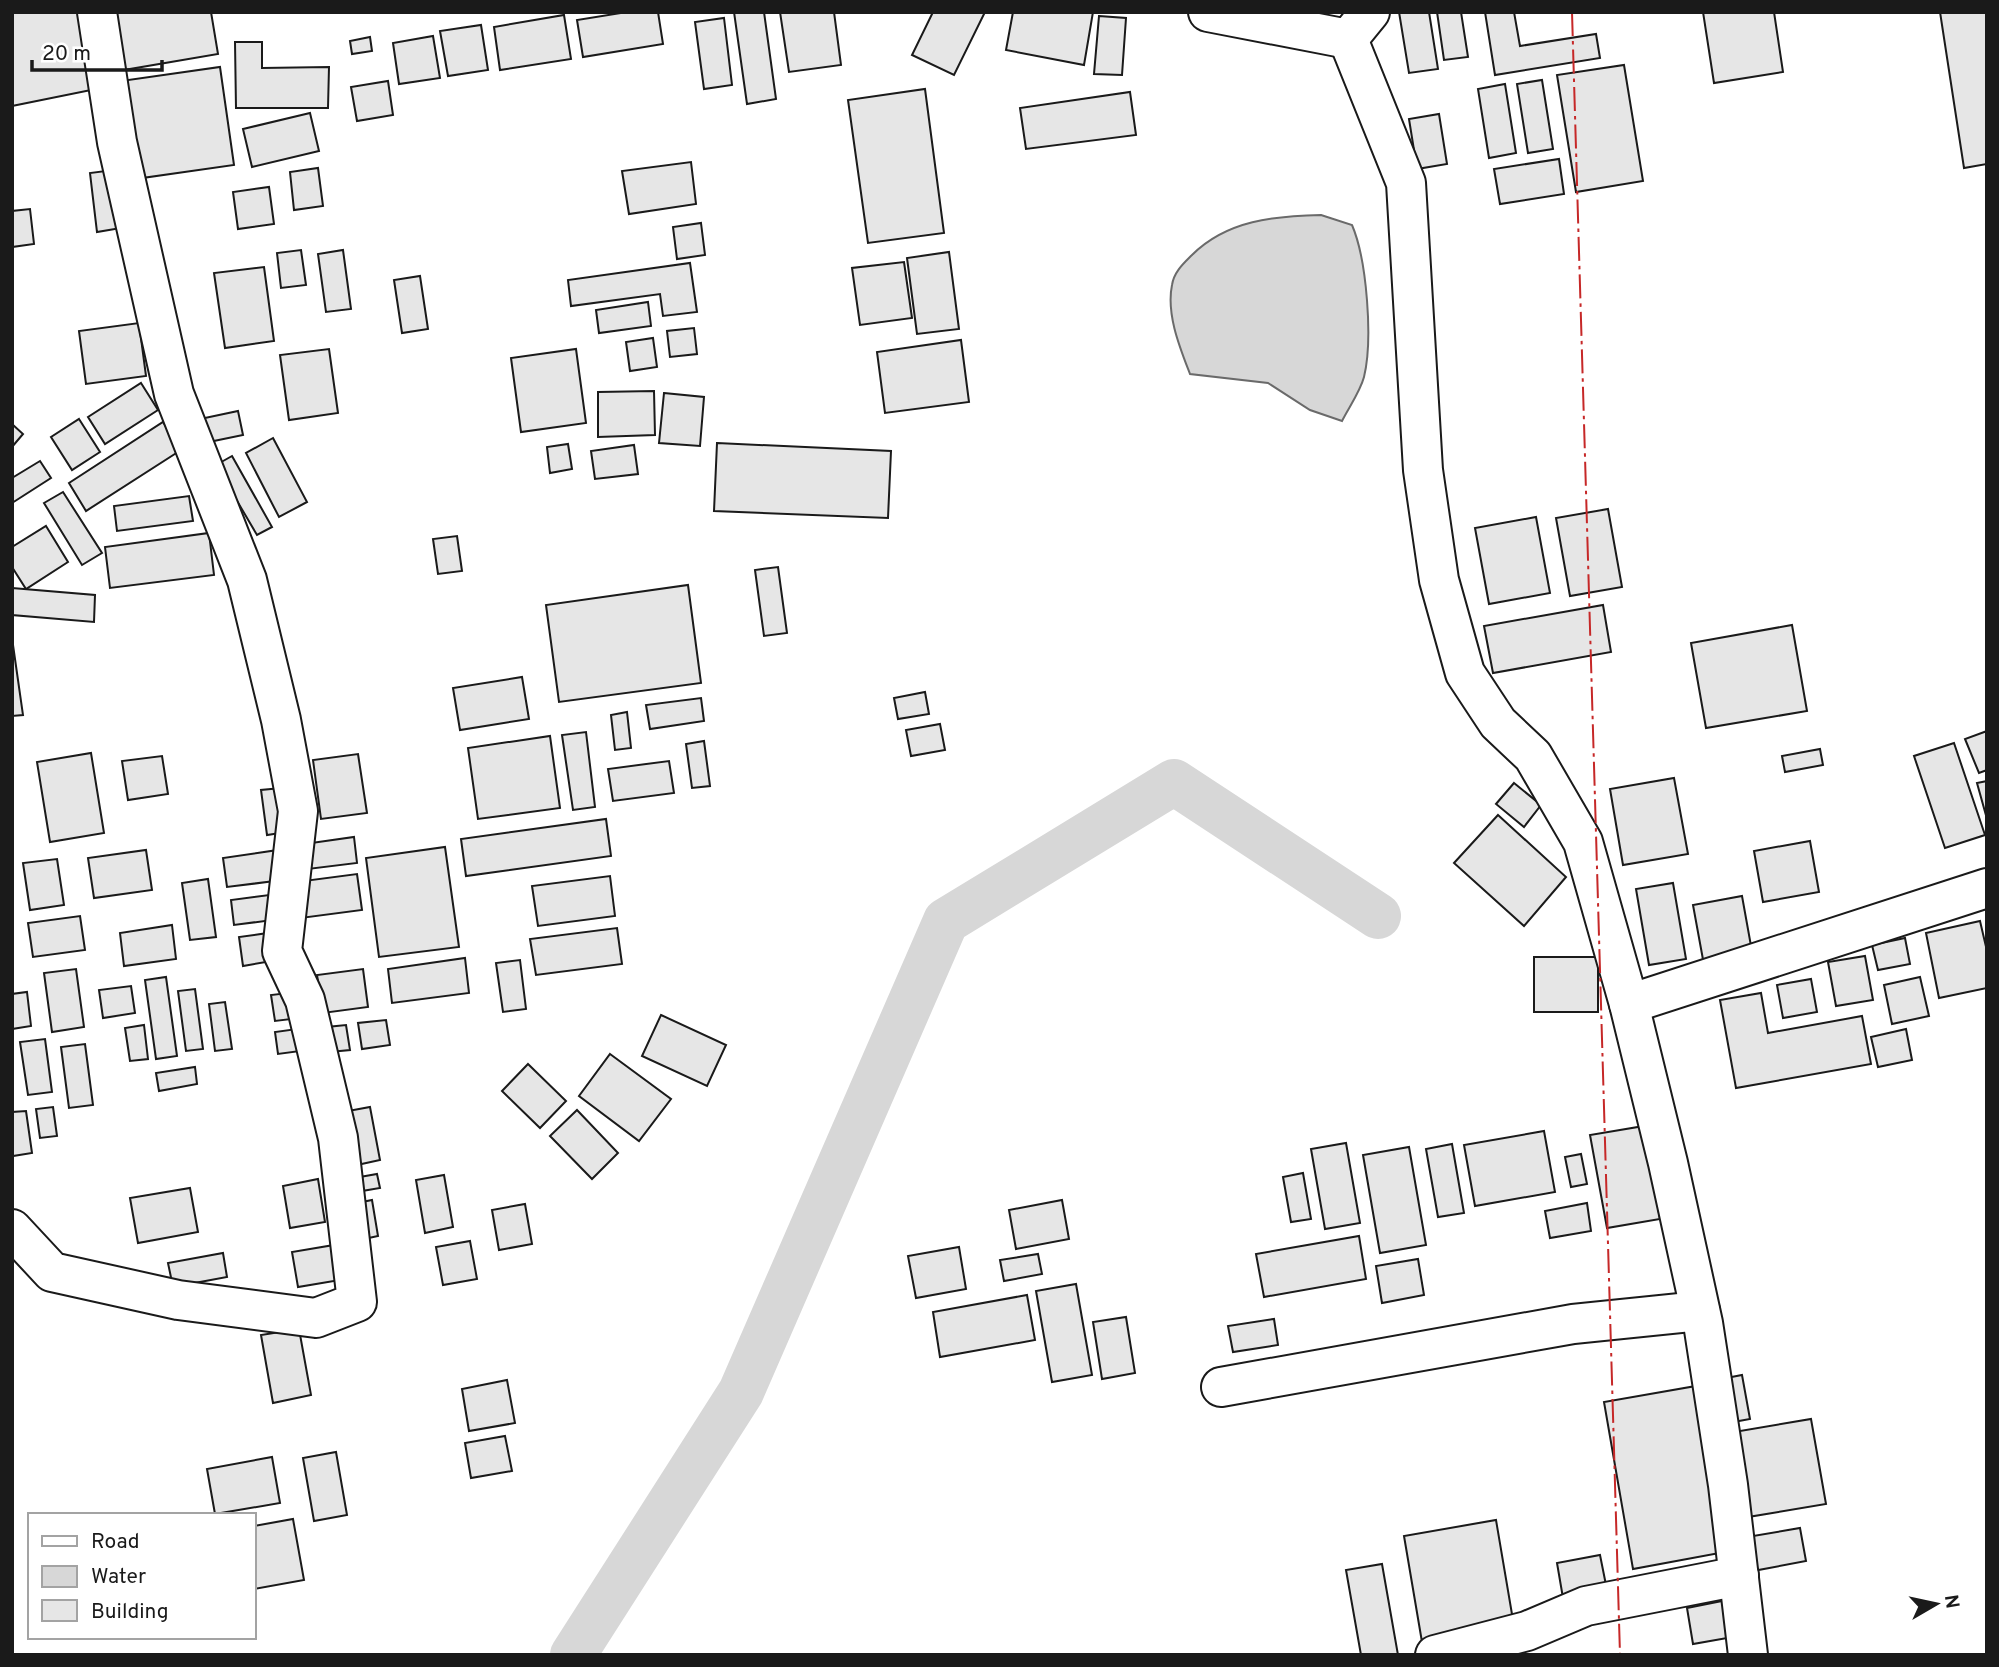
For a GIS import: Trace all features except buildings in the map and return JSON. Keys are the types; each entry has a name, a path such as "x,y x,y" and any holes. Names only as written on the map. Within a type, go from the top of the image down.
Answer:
{"street":[{"path":"12,1229 52,1272 178,1300 316,1318 357,1302 338,1138 305,1000 282,951 298,811 281,720 247,580 174,394 117,142 97,12"},
{"path":"1208,12 1359,26 1406,183 1423,470 1439,580 1465,673 1498,723 1533,756 1583,842 1629,1004 1668,1163 1700,1311 1728,1485 1748,1655"},
{"path":"1629,1004 1987,888"},
{"path":"1221,1387 1573,1324 1700,1311"},
{"path":"1434,1655 1527,1630 1586,1606 1739,1576"}],"water":[{"path":"1321,215 1352,225 1365,279 1367,361 1357,394 1342,421 1310,410 1268,383 1190,374 1175,331 1171,307 1172,285 1177,272 1192,255 1220,234 1252,222"}],"waterway":[{"path":"573,1655 741,1392 946,921 1174,782 1378,916"}],"power":[{"path":"1572,12 1620,1655"}]}
